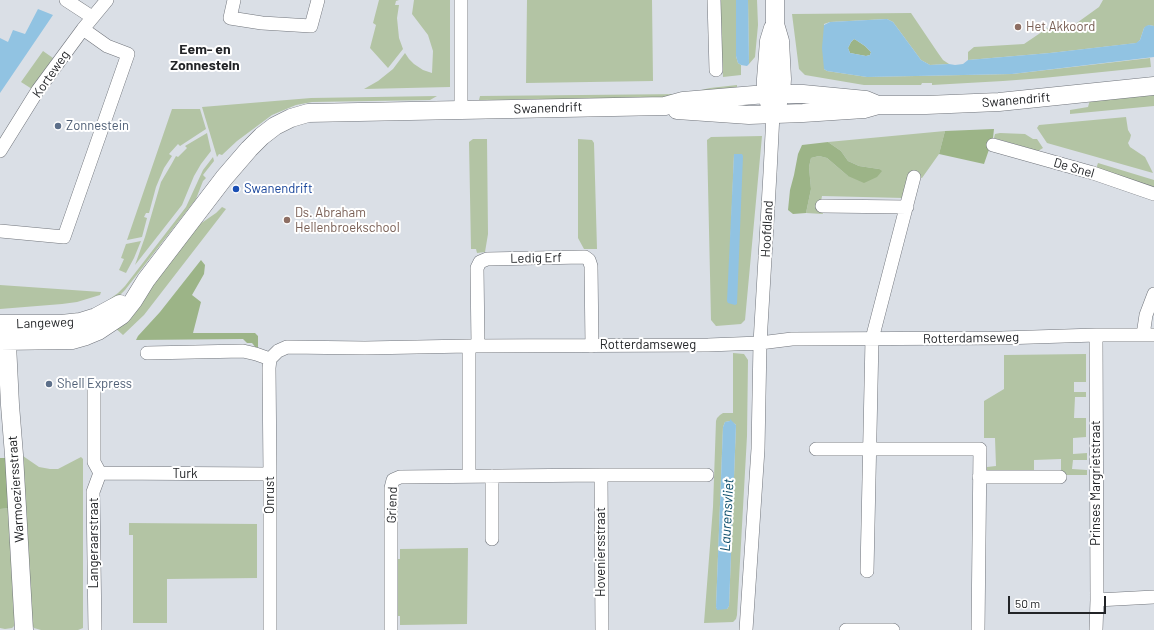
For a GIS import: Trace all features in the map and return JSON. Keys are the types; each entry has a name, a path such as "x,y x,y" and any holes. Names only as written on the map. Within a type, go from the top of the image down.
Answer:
{"main road":[{"name":"Hoofdland","path":"773,114 773,95 766,79 769,41 775,24 775,0"},
{"name":"Swanendrift","path":"665,106 680,111 773,114 864,109 878,105 999,102 1154,86"},
{"name":"Swanendrift","path":"146,280 224,178 249,149 275,126 292,118 308,113 665,106 682,101 803,94 866,100 878,105"},
{"name":"Langeweg","path":"3,333 72,340 86,336 109,324 122,314 133,301 146,280"},
{"name":"Warmoeziersstraat","path":"3,333 14,455 24,630"}],"street":[{"path":"66,0 92,18"},
{"name":"Korteweg","path":"0,151 4,134 83,29 107,0"},
{"path":"234,0 230,18 262,23 311,26 318,0"},
{"path":"461,0 461,110"},
{"path":"714,0 716,70"},
{"path":"0,231 64,237 128,54 107,46 83,29"},
{"name":"Hoofdland","path":"760,343 773,114"},
{"name":"De Snel","path":"994,145 1093,173 1154,194"},
{"path":"867,571 872,339 914,177"},
{"path":"822,206 907,207"},
{"name":"Ledig Erf","path":"474,346 477,268 480,262 487,259 585,257 589,260 592,266 592,346"},
{"path":"1148,335 1146,315 1154,294"},
{"name":"Prinses Margrietstraat","path":"1096,335 1096,630"},
{"name":"Rotterdamseweg","path":"270,359 278,351 287,347 365,348 708,345 760,343 792,339 1002,338 1148,335"},
{"path":"746,630 758,449 760,343"},
{"path":"469,476 474,346"},
{"path":"147,353 243,351 270,359"},
{"name":"Onrust","path":"270,359 270,630"},
{"path":"94,388 94,462 100,473"},
{"path":"816,449 980,450 978,630"},
{"name":"Turk","path":"100,473 270,474"},
{"name":"Langeraarstraat","path":"95,630 93,492 100,473"},
{"name":"Hoveniersstraat","path":"601,475 602,630"},
{"name":"Griend","path":"391,630 391,488 393,480 400,477 707,475"},
{"path":"492,476 492,539"},
{"path":"979,477 1060,477"},
{"path":"1097,600 1154,597"},
{"path":"846,630 893,630"}],"green space":[{"path":"379,0 399,0 396,1 395,5 399,5 397,18 399,38 403,49 388,68 370,48 376,25 373,23"},
{"path":"414,0 450,0 450,87 364,89 378,81 393,69 405,53 414,64 423,70 432,73 433,51 428,35 412,14"},
{"path":"527,0 652,0 653,81 526,83"},
{"path":"719,0 736,0 736,56 738,63 741,65 741,75 723,77"},
{"path":"748,0 757,0 758,25 755,57 749,64"},
{"path":"1103,0 1154,0 1154,26 1149,25 1144,28 1140,40 1137,43 1050,53 968,60 968,52 974,47 1024,44 1058,21 1067,30 1099,7"},
{"path":"911,13 943,60 949,64 930,65 921,60 893,22 887,19 830,22 824,24 824,69 827,71 867,77 1012,74 1150,58 1151,67 1043,78 932,85 932,83 922,83 921,85 864,85 805,75 799,69 792,14"},
{"path":"854,39 871,52 870,55 866,56 850,53 848,48"},
{"path":"43,51 53,58 32,89 21,82"},
{"path":"737,85 737,92 646,99 479,100 480,96 684,94 710,88"},
{"path":"1154,93 1154,106 1070,114 1070,110 1088,107 1090,100"},
{"path":"437,96 430,100 312,102 296,105 272,115 237,141 222,155 219,154 217,157 202,107 311,98"},
{"path":"172,109 200,109 206,129 180,146 178,144 169,154 172,156 164,168 156,187 149,213 146,213 144,217 147,218 142,237 127,240"},
{"path":"1126,117 1128,130 1131,135 1128,143 1130,147 1145,157 1153,173 1047,143 1037,128 1039,125"},
{"path":"994,129 993,138 984,164 939,154 945,131"},
{"path":"945,131 939,154 922,178 910,176 904,198 822,196 820,207 823,214 806,213 811,189 809,167 811,158 819,156 827,158 848,176 879,169 859,166 848,161 841,151 828,142"},
{"path":"207,133 211,151 194,176 182,205 135,265 161,182 176,156 178,157 187,148 185,146"},
{"path":"995,134 1025,134 1033,139 1037,139 1043,148 1038,151 994,138"},
{"path":"762,136 745,320 741,324 716,326 711,320 707,140 711,137","holes":["734,154 742,154 728,303"]},
{"path":"473,139 487,139 488,234 485,252 477,253 476,249 471,249 469,142"},
{"path":"578,139 592,140 594,143 597,249 584,249 578,238"},
{"path":"828,142 841,151 848,161 859,166 879,169 882,171 877,177 864,183 848,176 827,158 819,156 811,158 809,167 811,189 806,213 793,214 788,210 790,190 798,154 802,145"},
{"path":"213,157 214,161 203,175 206,178 203,181 196,199 125,290 119,296 103,304 125,286 186,207 203,170"},
{"path":"1098,163 1154,180 1154,187 1096,169"},
{"path":"222,207 226,209 144,315 123,335 113,326 133,309 200,224"},
{"path":"141,241 126,273 119,270 124,259 121,258 126,244"},
{"path":"201,260 205,265 204,274 192,295 201,302 193,333 255,333 258,336 257,349 252,343 247,343 243,339 136,340"},
{"path":"0,285 101,292 100,295 77,302 0,309"},
{"path":"733,353 744,354 748,360 747,436 737,615 733,622 704,623 713,507 716,421 717,418 723,413 733,413","holes":["730,421 736,425 729,606 727,609 716,608 723,427 725,422"]},
{"path":"1086,354 1086,382 1074,382 1074,392 1086,392 1086,397 1075,397 1074,418 1086,418 1086,437 1073,438 1073,454 1087,453 1087,460 1073,460 1072,469 1087,470 1087,475 1061,475 1061,459 1034,460 1034,471 987,471 987,467 996,466 995,438 984,438 984,401 1004,389 1004,355"},
{"path":"23,456 39,467 50,469 58,469 81,457 83,459 83,628 78,630 41,630 34,628 29,618"},
{"path":"0,458 6,458 10,508 0,509"},
{"path":"10,508 15,625 12,628 5,629 0,628 0,509"},
{"path":"129,523 257,524 257,578 167,579 167,623 133,623 133,535 129,535"},
{"path":"468,548 467,624 400,625 400,616 395,616 392,559 400,559 400,549"}],"water":[{"path":"736,0 748,0 749,64 747,66 738,63 736,56"},
{"path":"38,9 53,15 0,93 0,38 8,42 13,30 25,34"},
{"path":"887,19 893,22 921,60 930,65 955,65 963,64 968,60 1050,53 1136,43 1140,40 1144,28 1149,25 1154,26 1154,57 1012,74 867,77 827,71 824,69 822,48 824,25 830,22","holes":["854,39 865,46 871,52 870,55 866,56 850,53 848,48"]},
{"path":"734,154 742,154 743,156 737,304 735,305 728,303 727,301"},
{"name":"Laurensvliet","path":"730,419 736,425 729,606 727,609 717,610 723,427 725,422 730,421"}],"place":[{"name":"Het Akkoord","path":"1018,27"},
{"name":"Zonnestein","path":"58,126"},
{"name":"Swanendrift","path":"236,189"},
{"name":"Ds. Abraham Hellenbroekschool","path":"287,220"},
{"name":"Shell Express","path":"49,384"}],"district":[{"name":"Eem- en Zonnestein","path":"205,58"}]}
